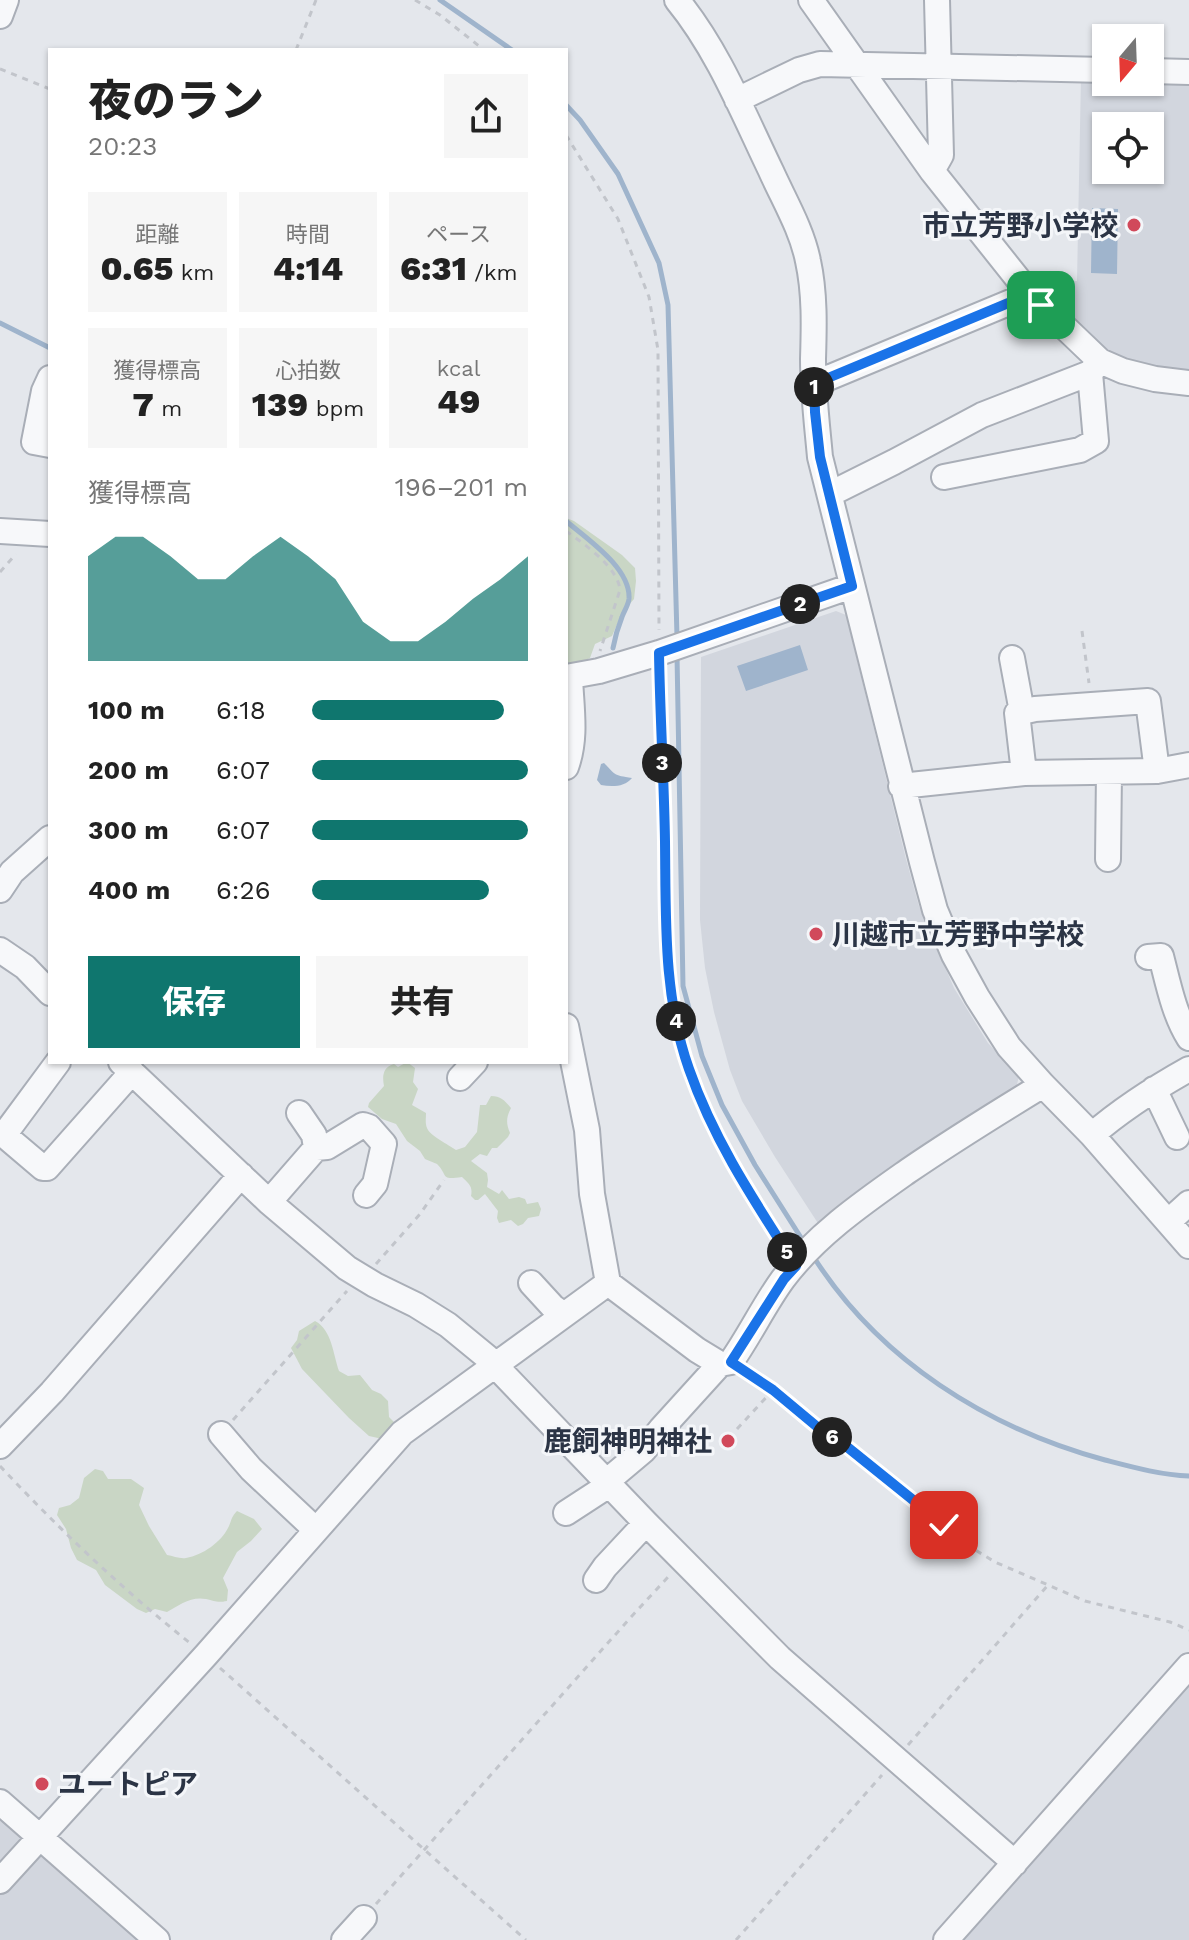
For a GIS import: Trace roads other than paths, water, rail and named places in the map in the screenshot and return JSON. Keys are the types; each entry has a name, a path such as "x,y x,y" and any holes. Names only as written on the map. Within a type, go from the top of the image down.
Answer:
{"street":[{"path":"0,16 6,0"},
{"path":"677,0 696,23 737,100 801,238 808,261 814,308 815,412 820,457 901,786 935,910 954,955 1009,1047 1092,1135 1189,1246"},
{"path":"811,0 932,171 1030,294 1095,367 1096,441 1080,450 944,477"},
{"path":"932,171 941,155 937,0"},
{"path":"737,100 799,70 820,64 1092,70"},
{"path":"1164,71 1189,72"},
{"path":"814,377 828,378 1030,294"},
{"path":"830,494 982,415 1095,367 1189,383"},
{"path":"48,382 34,442 48,445"},
{"path":"0,531 48,534"},
{"path":"568,762 574,733 568,677 660,653 852,586"},
{"path":"1012,658 1022,712"},
{"path":"1024,773 1017,713 1148,701 1157,771"},
{"path":"901,786 1024,773 1157,771 1189,765"},
{"path":"1108,859 1109,772"},
{"path":"0,890 12,872 48,840"},
{"path":"0,950 25,967 48,991"},
{"path":"1148,957 1161,956 1173,1001 1189,1038"},
{"path":"568,1036 587,1130 592,1194 608,1283 697,1350 726,1363"},
{"path":"57,1064 2,1138 47,1168 136,1069 269,1202 347,1268 448,1325 495,1367 780,1658 1015,1863"},
{"path":"1092,1135 1154,1089 1189,1069"},
{"path":"566,1513 607,1484 644,1450 726,1363 784,1279 815,1245 891,1183 1043,1085"},
{"path":"1154,1089 1177,1137"},
{"path":"299,1113 314,1135 316,1148"},
{"path":"269,1202 316,1148 327,1147 363,1125 369,1127 384,1144 375,1184 366,1195"},
{"path":"0,1446 52,1392 241,1175"},
{"path":"1168,1222 1189,1203"},
{"path":"531,1283 564,1315"},
{"path":"0,1881 402,1433 608,1283"},
{"path":"221,1434 251,1469 316,1530"},
{"path":"596,1580 646,1523"},
{"path":"946,1940 1189,1666"},
{"path":"0,1802 157,1940"},
{"path":"344,1940 364,1918"}],"water":[{"path":"1092,208 1118,209 1117,274 1091,273"},
{"path":"800,645 808,670 746,691 737,666"},
{"path":"604,763 616,774 632,778 618,786 601,785 597,780"}],"waterway":[{"path":"440,0 509,48"},
{"path":"568,107 618,174 659,263 668,305 677,637"},
{"path":"0,323 48,347"},
{"path":"568,523 606,555 628,587 629,599 613,648"},
{"path":"677,655 683,986 702,1056 722,1105 755,1165 805,1244"},
{"path":"813,1256 840,1293 903,1358 978,1409 1061,1446 1105,1460 1189,1476"}],"place":[{"name":"市立芳野小学校","path":"1134,225"},
{"name":"川越市立芳野中学校","path":"816,934"},
{"name":"鹿飼神明神社","path":"728,1441"},
{"name":"ユートピア","path":"42,1784"}]}
